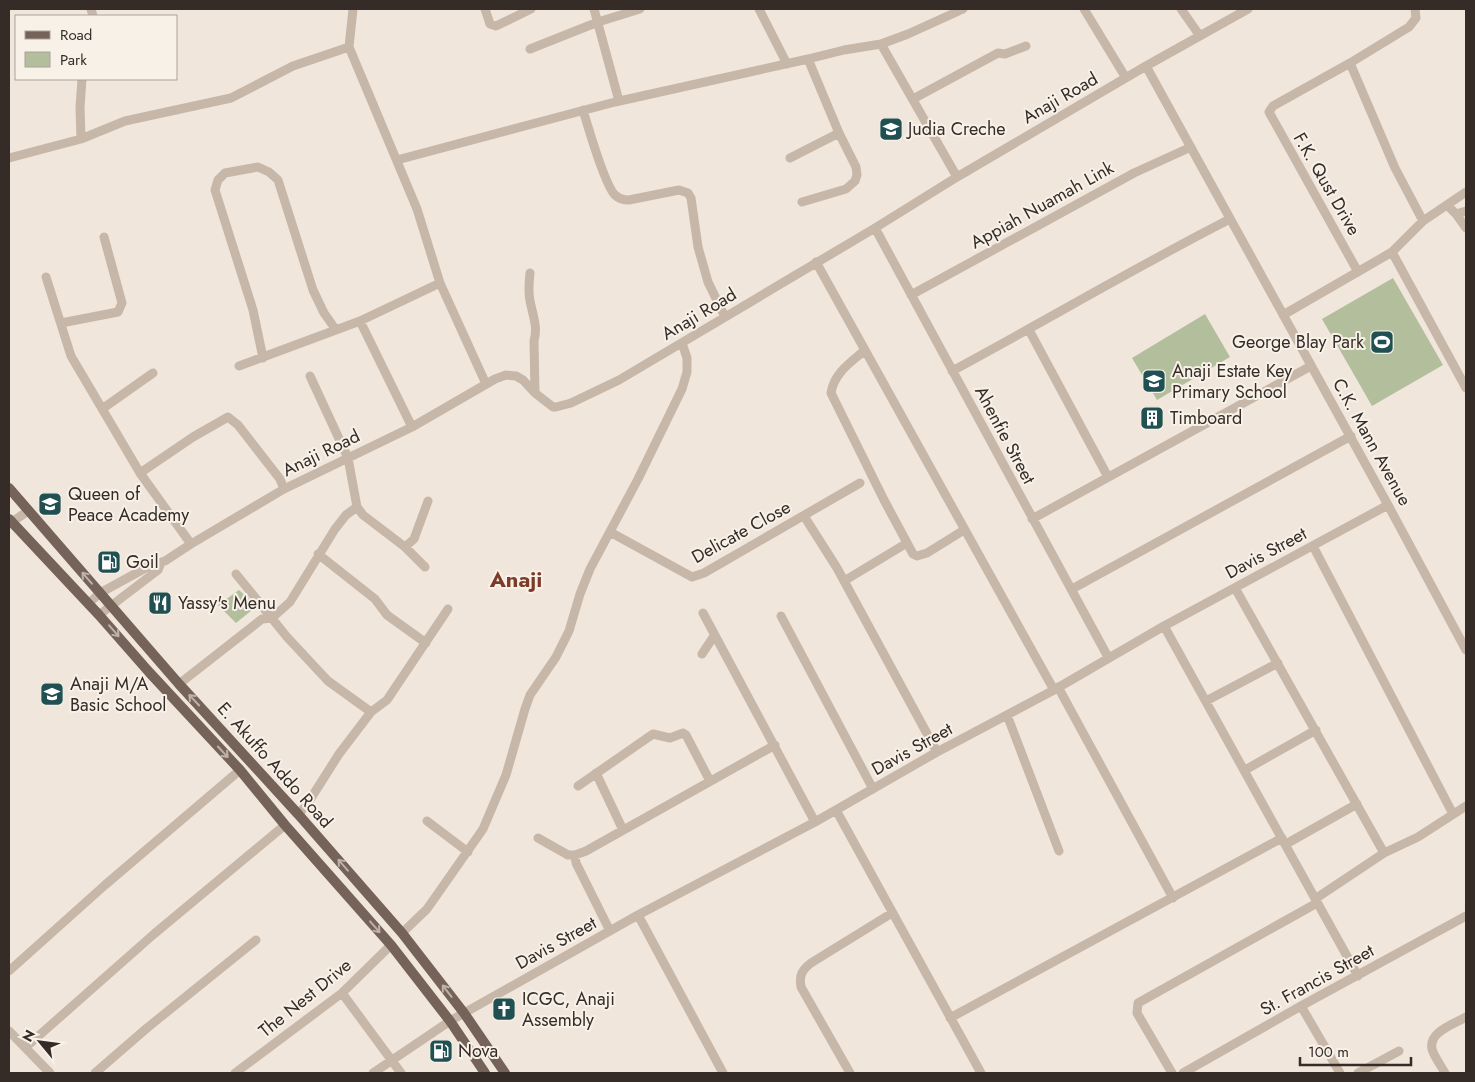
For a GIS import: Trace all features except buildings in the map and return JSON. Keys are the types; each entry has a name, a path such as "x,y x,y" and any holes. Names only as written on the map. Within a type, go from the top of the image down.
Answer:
{"main road":[{"name":"E. Akuffo Addo Road","path":"9,488 111,606 402,933 464,1013 505,1073"},
{"name":"E. Akuffo Addo Road","path":"10,522 88,603 156,680 240,770 285,825 391,945 450,1021 485,1073"}],"street":[{"path":"353,9 349,47 417,209 440,283 486,384"},
{"path":"484,9 490,24 496,26 531,9"},
{"path":"594,9 619,101"},
{"path":"530,49 598,22 640,9"},
{"path":"759,9 787,64"},
{"path":"397,160 619,101 844,50 881,44 963,9"},
{"path":"1084,9 1126,78"},
{"path":"1181,9 1200,36"},
{"name":"Anaji Road","path":"88,603 100,593 151,566 161,564 284,489 412,427 486,384 506,375 516,376 523,380 535,393 553,407 571,403 619,380 875,228 957,177 1146,66 1248,9"},
{"path":"1415,9 1416,18 1409,26 1350,63 1395,168 1423,221"},
{"path":"881,44 957,177"},
{"path":"914,99 998,53 1005,54 1026,46"},
{"path":"9,158 81,140 125,121 231,98 293,66 349,47"},
{"path":"802,202 846,189 855,181 857,175 856,167 839,133 808,59"},
{"name":"F.K. Qust Drive","path":"1350,63 1272,106 1268,112 1358,272"},
{"name":"C.K. Mann Avenue","path":"1146,66 1351,436 1466,650"},
{"path":"81,140 80,107 82,80"},
{"path":"583,110 604,172 614,194 622,199 630,200 680,190 688,193 692,198 700,256 708,282 725,317"},
{"path":"790,158 839,133"},
{"name":"Appiah Nuamah Link","path":"911,295 1134,173 1191,147"},
{"path":"264,358 252,310 215,190 218,180 225,173 258,167 269,172 278,180 313,290 324,313 336,330"},
{"path":"1283,315 1392,252 1423,221 1466,192"},
{"path":"1447,205 1466,228"},
{"path":"1456,214 1466,211"},
{"path":"952,371 1230,219"},
{"name":"Ahenfie Street","path":"875,228 1108,657"},
{"path":"61,323 118,312 122,303 104,237"},
{"path":"1392,252 1466,388"},
{"path":"816,262 964,530 1056,689 1172,898"},
{"path":"530,273 528,293 535,318 536,333 534,342 535,393"},
{"path":"46,277 71,356 140,473 191,544"},
{"path":"239,366 360,321 440,283"},
{"path":"360,321 412,427"},
{"path":"1029,330 1108,477"},
{"path":"402,933 427,909 483,829 506,775 530,695 556,657 569,631 587,577 682,389 687,372 682,343"},
{"path":"865,350 842,369 832,384 831,393 913,554 917,556 927,553 964,530"},
{"path":"1032,519 1311,366"},
{"path":"102,409 153,373"},
{"path":"310,376 348,458 357,506 363,515 405,547 425,567"},
{"path":"140,473 193,437 228,417 238,425 280,479 284,489"},
{"path":"1072,589 1351,436"},
{"name":"Delicate Close","path":"610,532 692,577 704,573 860,482"},
{"path":"405,547 414,539 428,501"},
{"name":"Davis Street","path":"373,1073 450,1021 638,915 815,822 937,752 1056,689 1164,626 1388,505"},
{"path":"180,684 262,619 272,618 290,602 334,528 357,506"},
{"path":"10,522 28,511"},
{"path":"804,516 844,581 937,752"},
{"path":"844,581 907,543"},
{"path":"1312,546 1453,814"},
{"path":"318,554 376,599 387,615 426,643"},
{"name":"Anaji Road","path":"99,615 158,570 161,564"},
{"path":"236,574 287,637 328,681 372,712"},
{"path":"1235,588 1384,853"},
{"path":"298,814 306,806 339,754 372,712 387,700 448,609"},
{"path":"704,613 714,636 775,744 815,822"},
{"path":"781,616 873,789"},
{"path":"1164,626 1358,976"},
{"path":"702,654 714,636"},
{"path":"1206,701 1278,663"},
{"path":"1007,716 1058,851"},
{"path":"1244,770 1316,730"},
{"path":"578,786 653,734 670,738 683,733 686,735 710,781"},
{"path":"538,838 568,855 575,855 586,851 775,744"},
{"path":"9,971 105,885 240,770"},
{"path":"596,773 623,830"},
{"path":"950,1018 1172,898 1357,804"},
{"path":"1172,1073 1137,1013 1138,1003 1316,901 1384,853 1418,837 1466,806"},
{"path":"836,810 981,1073"},
{"path":"427,821 468,852"},
{"path":"26,1048 154,934 285,825"},
{"path":"575,855 576,863 610,931"},
{"path":"850,1073 801,987 799,979 802,971 811,963 892,913"},
{"path":"638,915 723,1073"},
{"name":"St. Francis Street","path":"1184,1073 1301,1006 1466,916"},
{"path":"95,1073 147,1028 256,940"},
{"name":"The Nest Drive","path":"235,1073 342,993 391,945"},
{"path":"342,993 401,1073"},
{"path":"1301,1006 1340,1073"},
{"path":"1445,1073 1432,1051 1431,1043 1434,1036 1440,1031 1466,1017"},
{"path":"9,1031 50,1073"},
{"path":"1358,1073 1399,1051"}],"green space":[{"name":"George Blay Park","path":"1393,278 1443,365 1372,406 1322,319"},
{"path":"1205,314 1230,357 1157,400 1132,358"},
{"path":"239,590 257,606 236,623 218,605"}],"place":[{"name":"Judia Creche","path":"891,129"},
{"name":"George Blay Park","path":"1382,342"},
{"name":"Anaji Estate Key Primary School","path":"1154,381"},
{"name":"Timboard","path":"1152,418"},
{"name":"Queen of Peace Academy","path":"50,504"},
{"name":"Goil","path":"109,562"},
{"name":"Yassy's Menu","path":"160,603"},
{"name":"Anaji M/A Basic School","path":"52,694"},
{"name":"ICGC, Anaji Assembly","path":"504,1009"},
{"name":"Nova","path":"441,1051"}],"district":[{"name":"Anaji","path":"516,579"}]}
